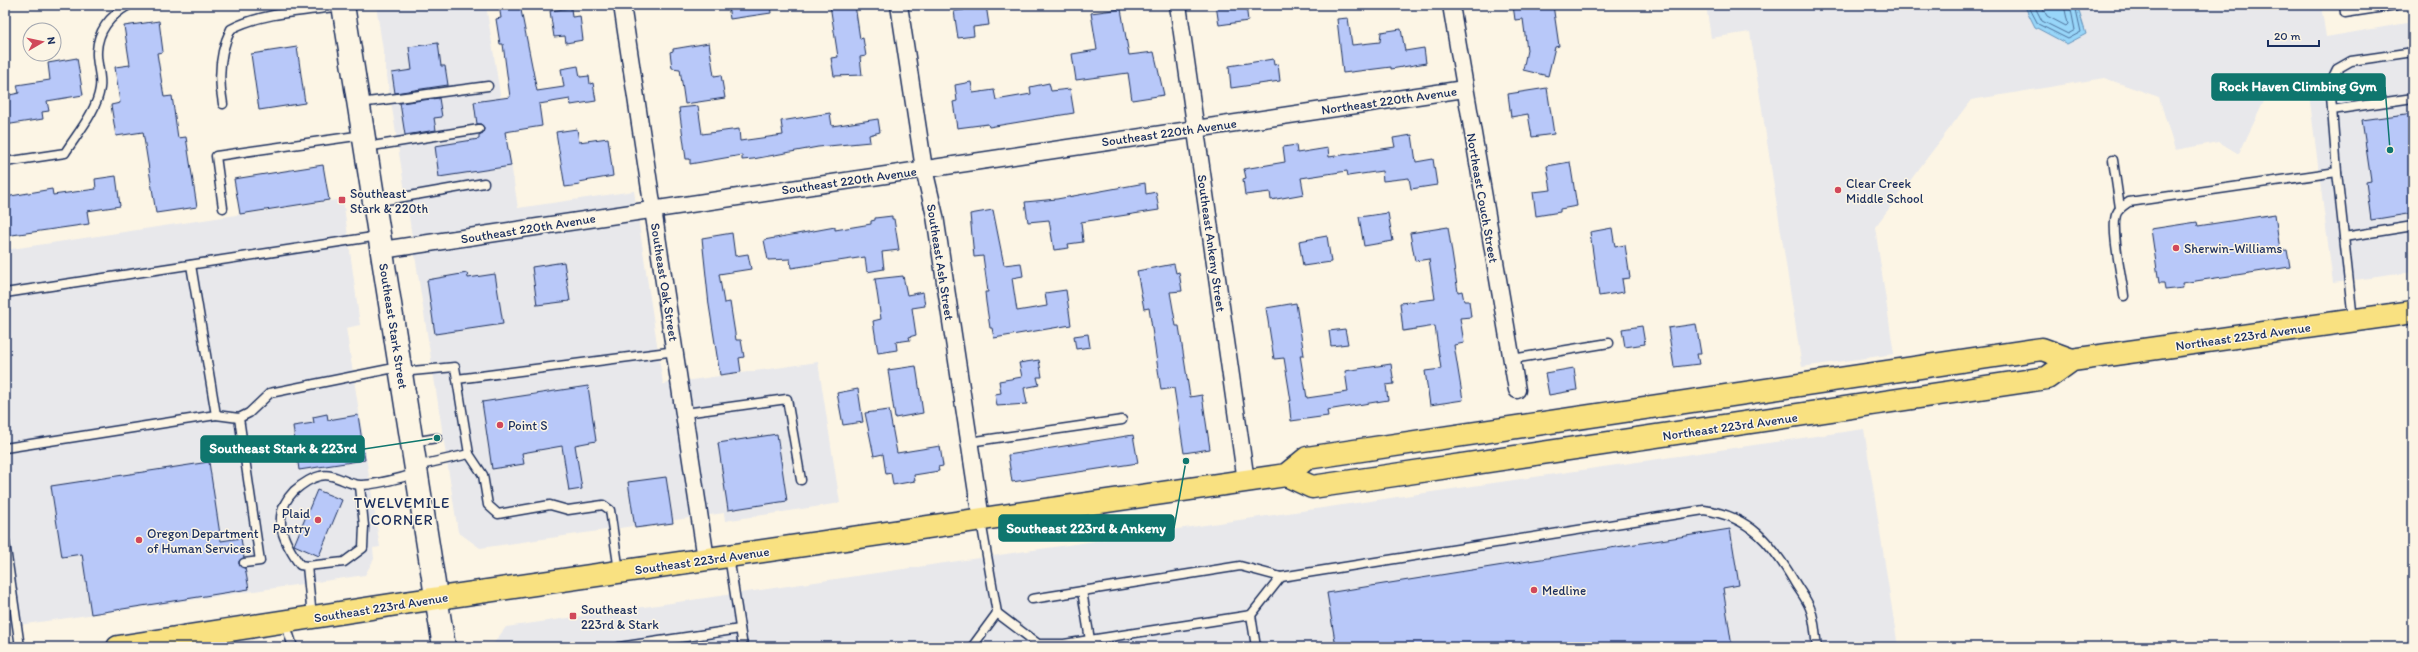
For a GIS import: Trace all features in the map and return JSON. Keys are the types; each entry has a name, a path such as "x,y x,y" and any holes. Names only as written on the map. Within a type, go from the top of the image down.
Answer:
{"main road":[{"name":"Southeast Stark Street","path":"343,5 444,647"},
{"name":"Northeast 223rd Avenue","path":"2072,360 2042,349 1307,458 1286,475 1312,487 2047,378 2072,360 2413,312"},
{"name":"Southeast 223rd Avenue","path":"118,647 208,637 285,621 436,598 1286,475"}],"street":[{"name":"Southeast Oak Street","path":"622,5 676,351 706,559"},
{"name":"Southeast Ash Street","path":"899,5 924,169 935,216 981,519"},
{"name":"Southeast Ankeny Street","path":"1178,5 1246,480"},
{"name":"Northeast Couch Street","path":"1451,5 1464,89 1517,390"},
{"name":"Northeast 220th Avenue","path":"1315,111 1464,89"},
{"name":"Southeast 220th Avenue","path":"381,243 654,209 1315,111"}],"lane":[{"path":"5,162 65,153 94,107 100,88 97,51 101,34 107,22 129,5"},
{"path":"223,104 219,79 221,56 230,28 244,22 343,5"},
{"path":"2344,5 2345,13 2397,5"},
{"path":"2353,320 2337,172 2330,83 2337,69 2351,61 2413,52"},
{"path":"358,103 488,86"},
{"path":"2332,110 2413,98"},
{"path":"223,208 216,156 479,129"},
{"path":"2113,160 2120,208"},
{"path":"2124,296 2115,227 2116,215 2120,208 2129,202 2337,172"},
{"path":"374,202 484,183"},
{"path":"2344,236 2413,226"},
{"path":"5,293 192,265 381,243"},
{"path":"192,265 216,415"},
{"path":"1512,359 1610,343"},
{"path":"457,379 676,351"},
{"path":"5,448 216,415 239,418 249,413 270,393 400,370 455,367 469,454 483,475 488,505 498,514 550,505 568,510 603,505 610,510 619,572"},
{"path":"685,413 787,399 801,480"},
{"path":"239,418 260,561 244,563"},
{"path":"969,442 1122,420"},
{"path":"412,442 437,438"},
{"path":"360,486 364,526 363,548 344,562 307,566 300,565 289,550 282,535 281,516 284,501 300,485 321,476 334,476 360,486 469,454"},
{"path":"1032,599 1240,566 1281,577 1704,510 1722,512 1739,520 1760,535 1776,551 1811,608 1817,647"},
{"path":"972,647 996,613 981,519"},
{"path":"5,542 20,647"},
{"path":"729,556 743,647"},
{"path":"307,566 312,617"},
{"path":"996,613 1038,644 1064,644 1251,615 1281,577"},
{"path":"1082,591 1090,640"},
{"path":"1251,615 1256,647"},
{"path":"285,621 293,647"},
{"path":"618,647 740,629"}],"shaded area":[{"path":"376,5 486,5 518,208 634,191 663,384 818,362 840,503 725,521 724,513 480,548 458,532"},
{"name":"Clear Creek Middle School","path":"1706,5 2321,5 2326,37 2413,22 2413,272 2333,283 2309,94 2265,99 2239,154 2219,142 2175,150 2159,97 2104,78 1971,100 1875,227 1894,354 1802,367 1750,32 1711,38"},
{"path":"343,199 360,325 346,328 380,547 373,548 374,559 365,575 5,627 5,250"},
{"path":"1864,429 1898,647 491,647 506,627"}],"water":[{"path":"2024,5 2077,5 2086,34 2067,44 2035,27"}],"building":[{"path":"499,5 520,5 537,91 564,87 561,69 578,66 580,77 589,76 590,84 593,83 596,101 571,105 570,99 539,104 542,126 505,132 511,166 439,177 435,146 479,139 479,135 483,133 484,129 481,124 477,124 474,102 510,97 503,44 500,44 496,19 501,18"},
{"path":"728,5 770,5 771,13 730,19"},
{"path":"830,5 855,5 860,39 863,38 866,56 860,57 862,75 834,76 831,58 838,57"},
{"path":"963,5 986,5 989,25 973,27 974,36 958,38 954,11 964,10"},
{"path":"1216,5 1246,5 1248,21 1219,25"},
{"path":"1513,5 1553,5 1559,46 1555,47 1548,76 1523,70 1527,50 1523,19 1515,20"},
{"path":"571,8 572,17 580,16 583,40 566,43 565,36 554,37 550,11"},
{"path":"1121,9 1129,55 1154,52 1164,95 1132,100 1128,73 1076,80 1072,54 1097,50 1091,13"},
{"path":"1348,18 1352,45 1380,42 1381,32 1401,29 1405,51 1424,48 1426,63 1391,69 1391,67 1343,73 1337,19"},
{"path":"159,21 163,52 157,53 164,97 172,96 178,138 186,137 197,207 156,213 143,132 116,136 111,105 120,103 115,67 130,65 124,26"},
{"path":"438,43 441,66 445,66 448,85 395,93 392,73 412,70 409,47"},
{"path":"709,43 714,76 721,75 725,98 685,104 680,69 672,68 670,52 673,51 673,49"},
{"path":"297,47 305,103 259,110 251,54"},
{"path":"77,58 83,95 47,101 49,111 42,112 43,119 5,125 5,96 19,93 17,85 50,80 48,63 62,62 62,61"},
{"path":"1273,59 1274,65 1278,64 1280,81 1231,88 1229,66"},
{"path":"971,82 973,93 994,90 996,100 1031,94 1030,87 1049,83 1051,91 1070,89 1074,113 989,127 988,124 957,128 953,102 957,101 955,85"},
{"path":"1547,88 1554,134 1532,137 1528,114 1511,117 1508,94"},
{"path":"439,98 442,117 434,118 436,130 405,135 400,103"},
{"path":"698,106 702,134 739,129 740,141 783,135 781,121 830,113 832,126 878,119 880,132 869,135 870,142 818,147 753,159 742,160 742,155 690,164 690,159 686,159 679,108"},
{"path":"2413,113 2413,213 2371,220 2366,182 2371,181 2362,120"},
{"path":"577,129 579,142 608,138 613,176 579,182 580,185 565,187 556,132"},
{"path":"1412,135 1416,162 1433,159 1437,185 1411,189 1409,178 1383,181 1382,171 1348,176 1347,171 1301,178 1304,194 1271,200 1270,192 1245,195 1243,179 1246,178 1244,169 1285,162 1283,147 1296,145 1297,153 1328,148 1329,157 1395,147 1393,138"},
{"path":"1570,162 1577,206 1560,209 1560,212 1536,216 1533,192 1551,190 1547,166"},
{"path":"323,165 329,200 240,214 234,179"},
{"path":"116,176 120,206 87,211 89,224 5,236 5,197 52,189 53,195 96,189 95,179"},
{"path":"1145,183 1146,194 1156,192 1159,210 1081,222 1083,242 1068,244 1069,248 1054,250 1049,220 1028,222 1025,202 1057,199"},
{"path":"993,210 1004,265 1021,263 1023,276 1012,278 1017,311 1047,306 1045,293 1066,290 1071,325 994,338 992,328 990,328 986,302 985,292 988,292 983,256 974,257 970,214"},
{"path":"1388,213 1393,241 1364,246 1359,217"},
{"path":"2275,214 2280,251 2287,250 2290,267 2182,283 2183,288 2165,290 2164,283 2159,283 2151,229 2197,222 2198,226"},
{"path":"892,216 892,219 894,219 899,250 882,252 884,269 867,272 865,257 791,268 790,259 768,260 764,240 835,227 835,230 871,224 871,221 875,220 875,218"},
{"path":"1448,227 1458,292 1462,291 1464,301 1469,301 1471,317 1460,318 1464,343 1454,345 1463,400 1430,405 1425,371 1441,369 1435,326 1403,331 1400,303 1435,299 1429,259 1415,261 1410,233"},
{"path":"1612,228 1615,247 1625,245 1630,278 1622,279 1624,292 1599,296 1590,232"},
{"path":"732,233 735,256 748,254 751,269 719,274 724,303 730,302 736,340 741,340 744,357 739,358 741,372 720,375 709,305 702,238"},
{"path":"1327,236 1331,262 1303,266 1299,241"},
{"path":"564,262 570,301 537,305 532,267"},
{"path":"1174,264 1176,273 1179,272 1182,291 1170,292 1176,326 1179,326 1190,397 1202,395 1210,449 1184,453 1174,388 1161,390 1149,308 1144,309 1137,271"},
{"path":"467,273 468,278 495,274 503,324 435,334 427,280"},
{"path":"903,276 907,295 923,292 925,306 912,308 916,335 909,337 910,340 896,342 897,350 878,353 873,321 881,319 875,279"},
{"path":"1296,303 1304,355 1300,355 1307,398 1348,392 1345,371 1391,364 1394,384 1386,385 1388,400 1327,410 1328,416 1291,421 1289,401 1291,401 1284,358 1274,359 1266,308"},
{"path":"1696,324 1701,354 1697,354 1699,364 1674,367 1668,328"},
{"path":"1642,326 1645,344 1625,347 1622,329"},
{"path":"1345,329 1348,344 1331,346 1329,331"},
{"path":"1088,334 1090,347 1076,349 1074,336"},
{"path":"1039,360 1042,377 1037,377 1039,385 1024,388 1027,404 997,406 995,394 1001,393 999,381 1022,377 1019,363"},
{"path":"916,366 923,413 895,418 888,370"},
{"path":"1574,368 1577,390 1549,395 1545,373"},
{"path":"588,386 596,441 575,445 582,489 569,491 562,446 522,453 524,464 492,469 482,402"},
{"path":"858,389 863,422 843,425 837,393"},
{"path":"889,410 897,453 940,446 943,466 938,467 939,471 914,475 915,481 893,485 891,473 886,474 883,454 874,456 865,413"},
{"path":"327,414 328,420 358,415 365,460 299,470 293,426 314,423 313,417"},
{"path":"777,434 787,501 728,510 718,443"},
{"path":"1133,435 1138,463 1012,482 1008,455"},
{"name":"Oregon Department of Human Services","path":"209,462 221,541 241,538 244,558 239,561 239,564 245,568 249,589 91,614 82,554 62,557 51,486"},
{"path":"666,477 673,523 635,528 628,482"},
{"path":"317,490 342,500 319,556 294,545"},
{"name":"Medline","path":"1730,529 1739,585 1723,588 1732,647 1336,647 1327,593"}],"place":[{"name":"Rock Haven Climbing Gym","path":"2390,150"},
{"name":"Clear Creek Middle School","path":"1838,190"},
{"name":"Southeast Stark & 220th","path":"342,200"},
{"name":"Sherwin-Williams","path":"2176,248"},
{"name":"Point S","path":"500,425"},
{"name":"Southeast Stark & 223rd","path":"437,438"},
{"name":"Southeast 223rd & Ankeny","path":"1186,461"},
{"name":"Plaid Pantry","path":"318,520"},
{"name":"Oregon Department of Human Services","path":"139,540"},
{"name":"Medline","path":"1534,590"},
{"name":"Southeast 223rd & Stark","path":"573,616"}],"district":[{"name":"TWELVEMILE CORNER","path":"402,512"}]}
